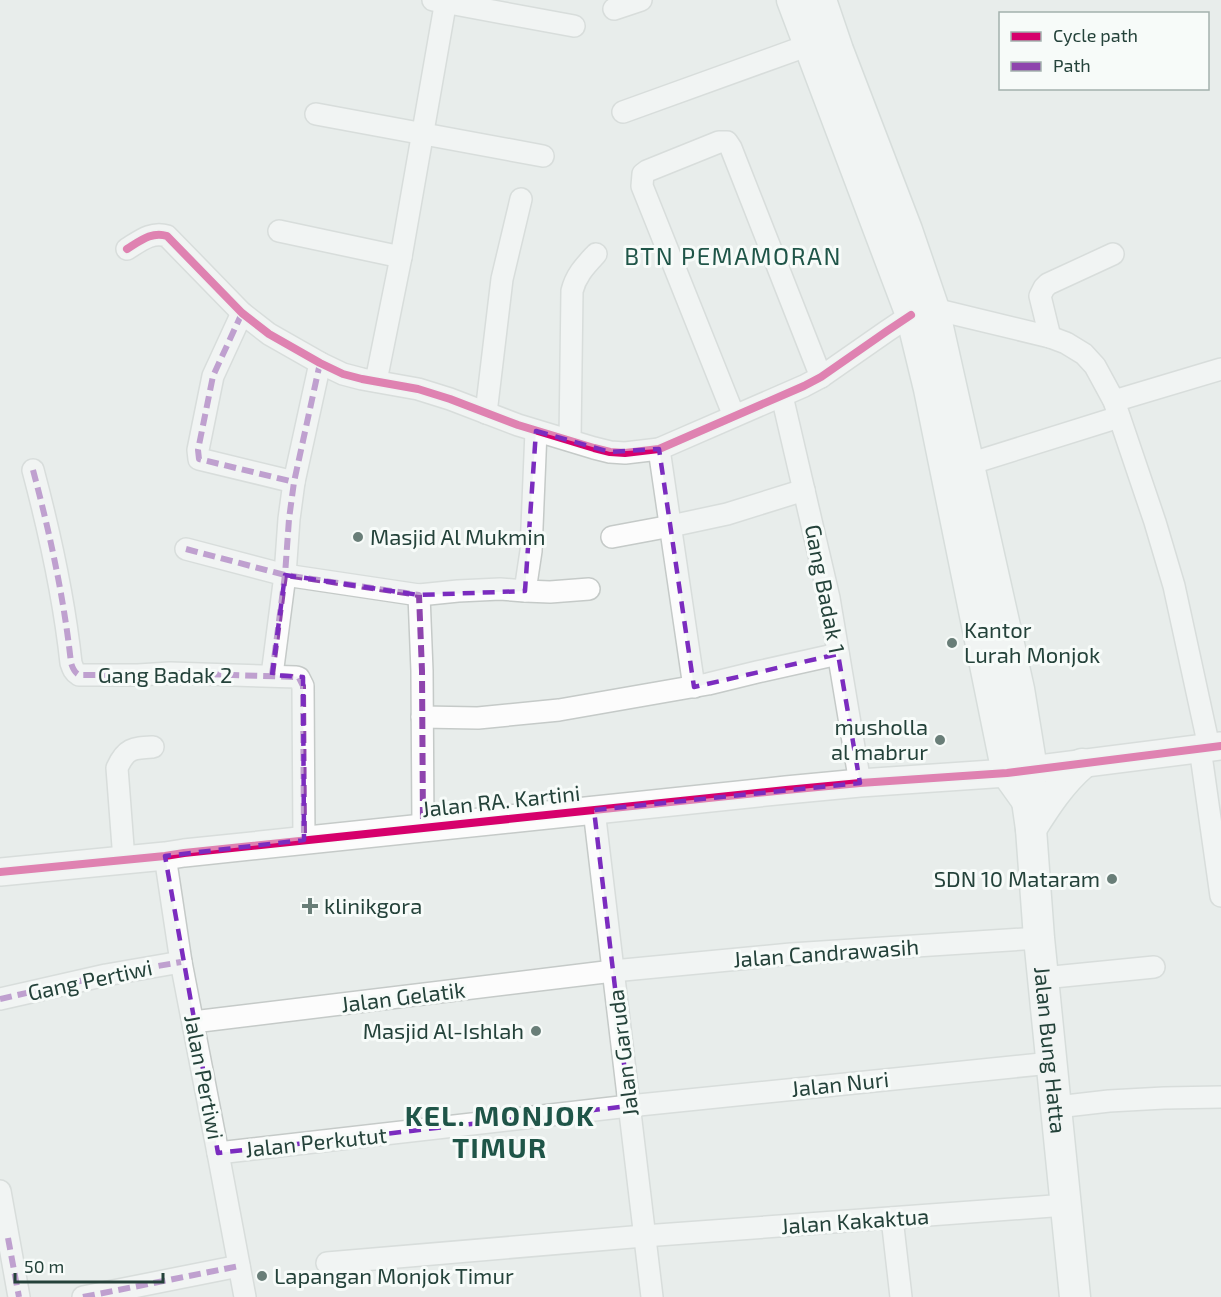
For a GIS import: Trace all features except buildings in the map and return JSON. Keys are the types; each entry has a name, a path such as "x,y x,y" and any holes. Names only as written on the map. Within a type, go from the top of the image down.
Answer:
{"main road":[{"path":"792,0 923,312 929,389 1029,815"},
{"path":"821,0 907,230 923,312 969,464 1019,688 1020,771"},
{"path":"1029,815 1082,764"},
{"name":"Jalan Bung Hatta","path":"1029,815 1075,1297"}],"street":[{"path":"614,9 641,0"},
{"path":"376,381 401,257 441,1 574,26"},
{"path":"623,111 809,45"},
{"path":"316,114 543,156"},
{"path":"734,416 642,186 643,174 646,171 720,142 727,142 821,377"},
{"path":"486,413 502,279 521,199"},
{"path":"279,231 401,257"},
{"path":"127,249 159,233 167,236 242,313 269,334 343,374 450,399 536,431 610,452 641,452 659,449 782,396 821,377 887,331 923,312 1050,337 1066,343 1084,354 1095,366 1116,409 1155,522 1174,586 1210,747 1221,896"},
{"path":"570,440 572,291 580,271 596,254"},
{"path":"1050,337 1040,296 1044,288 1048,284 1113,254"},
{"path":"242,313 213,376 198,450 199,459 294,482"},
{"path":"272,675 294,482 320,363"},
{"path":"969,464 1221,369"},
{"name":"Gang Badak 1","path":"782,396 829,598 860,783"},
{"path":"525,591 531,551 536,431"},
{"path":"659,449 694,687"},
{"name":"Gang Badak 2","path":"33,470 67,620 71,663 76,673 80,675 170,673 272,675 299,678 303,686 304,840"},
{"path":"612,537 727,514 804,490"},
{"path":"186,549 285,575 419,595 476,590 550,592 589,589"},
{"path":"419,595 423,828"},
{"path":"422,717 478,718 550,711 694,687 838,654"},
{"path":"124,860 117,768 122,757 128,752 135,748 153,747"},
{"name":"Jalan RA. Kartini","path":"0,872 860,783 1020,771 1210,747"},
{"name":"Jalan Garuda","path":"594,810 652,1297"},
{"name":"Jalan Pertiwi","path":"165,856 181,962 219,1152 244,1297"},
{"name":"Jalan Candrawasih","path":"613,971 791,954 1039,938"},
{"name":"Gang Pertiwi","path":"0,999 72,982 181,962"},
{"path":"1043,978 1154,967"},
{"name":"Jalan Gelatik","path":"193,1022 613,971"},
{"name":"Jalan Nuri","path":"629,1106 1051,1063"},
{"path":"1057,1107 1110,1101 1221,1097"},
{"name":"Jalan Perkutut","path":"219,1152 629,1106"},
{"path":"0,1191 19,1297"},
{"name":"Jalan Kakaktua","path":"327,1263 644,1236 1066,1205"},
{"path":"892,1218 902,1297"},
{"path":"83,1297 239,1266"}],"highlighted area":[{"path":"536,431 610,452 659,449 694,687 838,654 860,783 594,810 629,1106 218,1153 165,856 304,840 303,677 272,675 285,575 419,595 525,591"}],"marked path":[{"path":"242,313 213,376 198,450 199,459 294,482"},
{"path":"272,675 294,482 320,363"},
{"path":"33,470 56,566 71,663 77,674 170,673 299,678 303,686 304,840"},
{"path":"186,549 285,575 419,595 423,828"},
{"path":"0,999 106,975 181,962"},
{"path":"8,1238 19,1297"},
{"path":"83,1297 239,1266"}],"cycle path":[{"path":"127,249 151,236 167,236 242,313 269,334 343,374 418,389 518,425 610,452 625,453 659,449 804,386 821,377 911,315"},
{"path":"0,872 786,790 1007,773 1221,746"}],"place":[{"name":"Masjid Al Mukmin","path":"358,537"},
{"name":"Kantor Lurah Monjok","path":"952,643"},
{"name":"musholla al mabrur","path":"940,740"},
{"name":"SDN 10 Mataram","path":"1112,879"},
{"name":"klinikgora","path":"310,906"},
{"name":"Masjid Al-Ishlah","path":"536,1031"},
{"name":"Lapangan Monjok Timur","path":"262,1276"}],"district":[{"name":"BTN PEMAMORAN","path":"733,257"},
{"name":"KEL. MONJOK TIMUR","path":"500,1132"}]}
